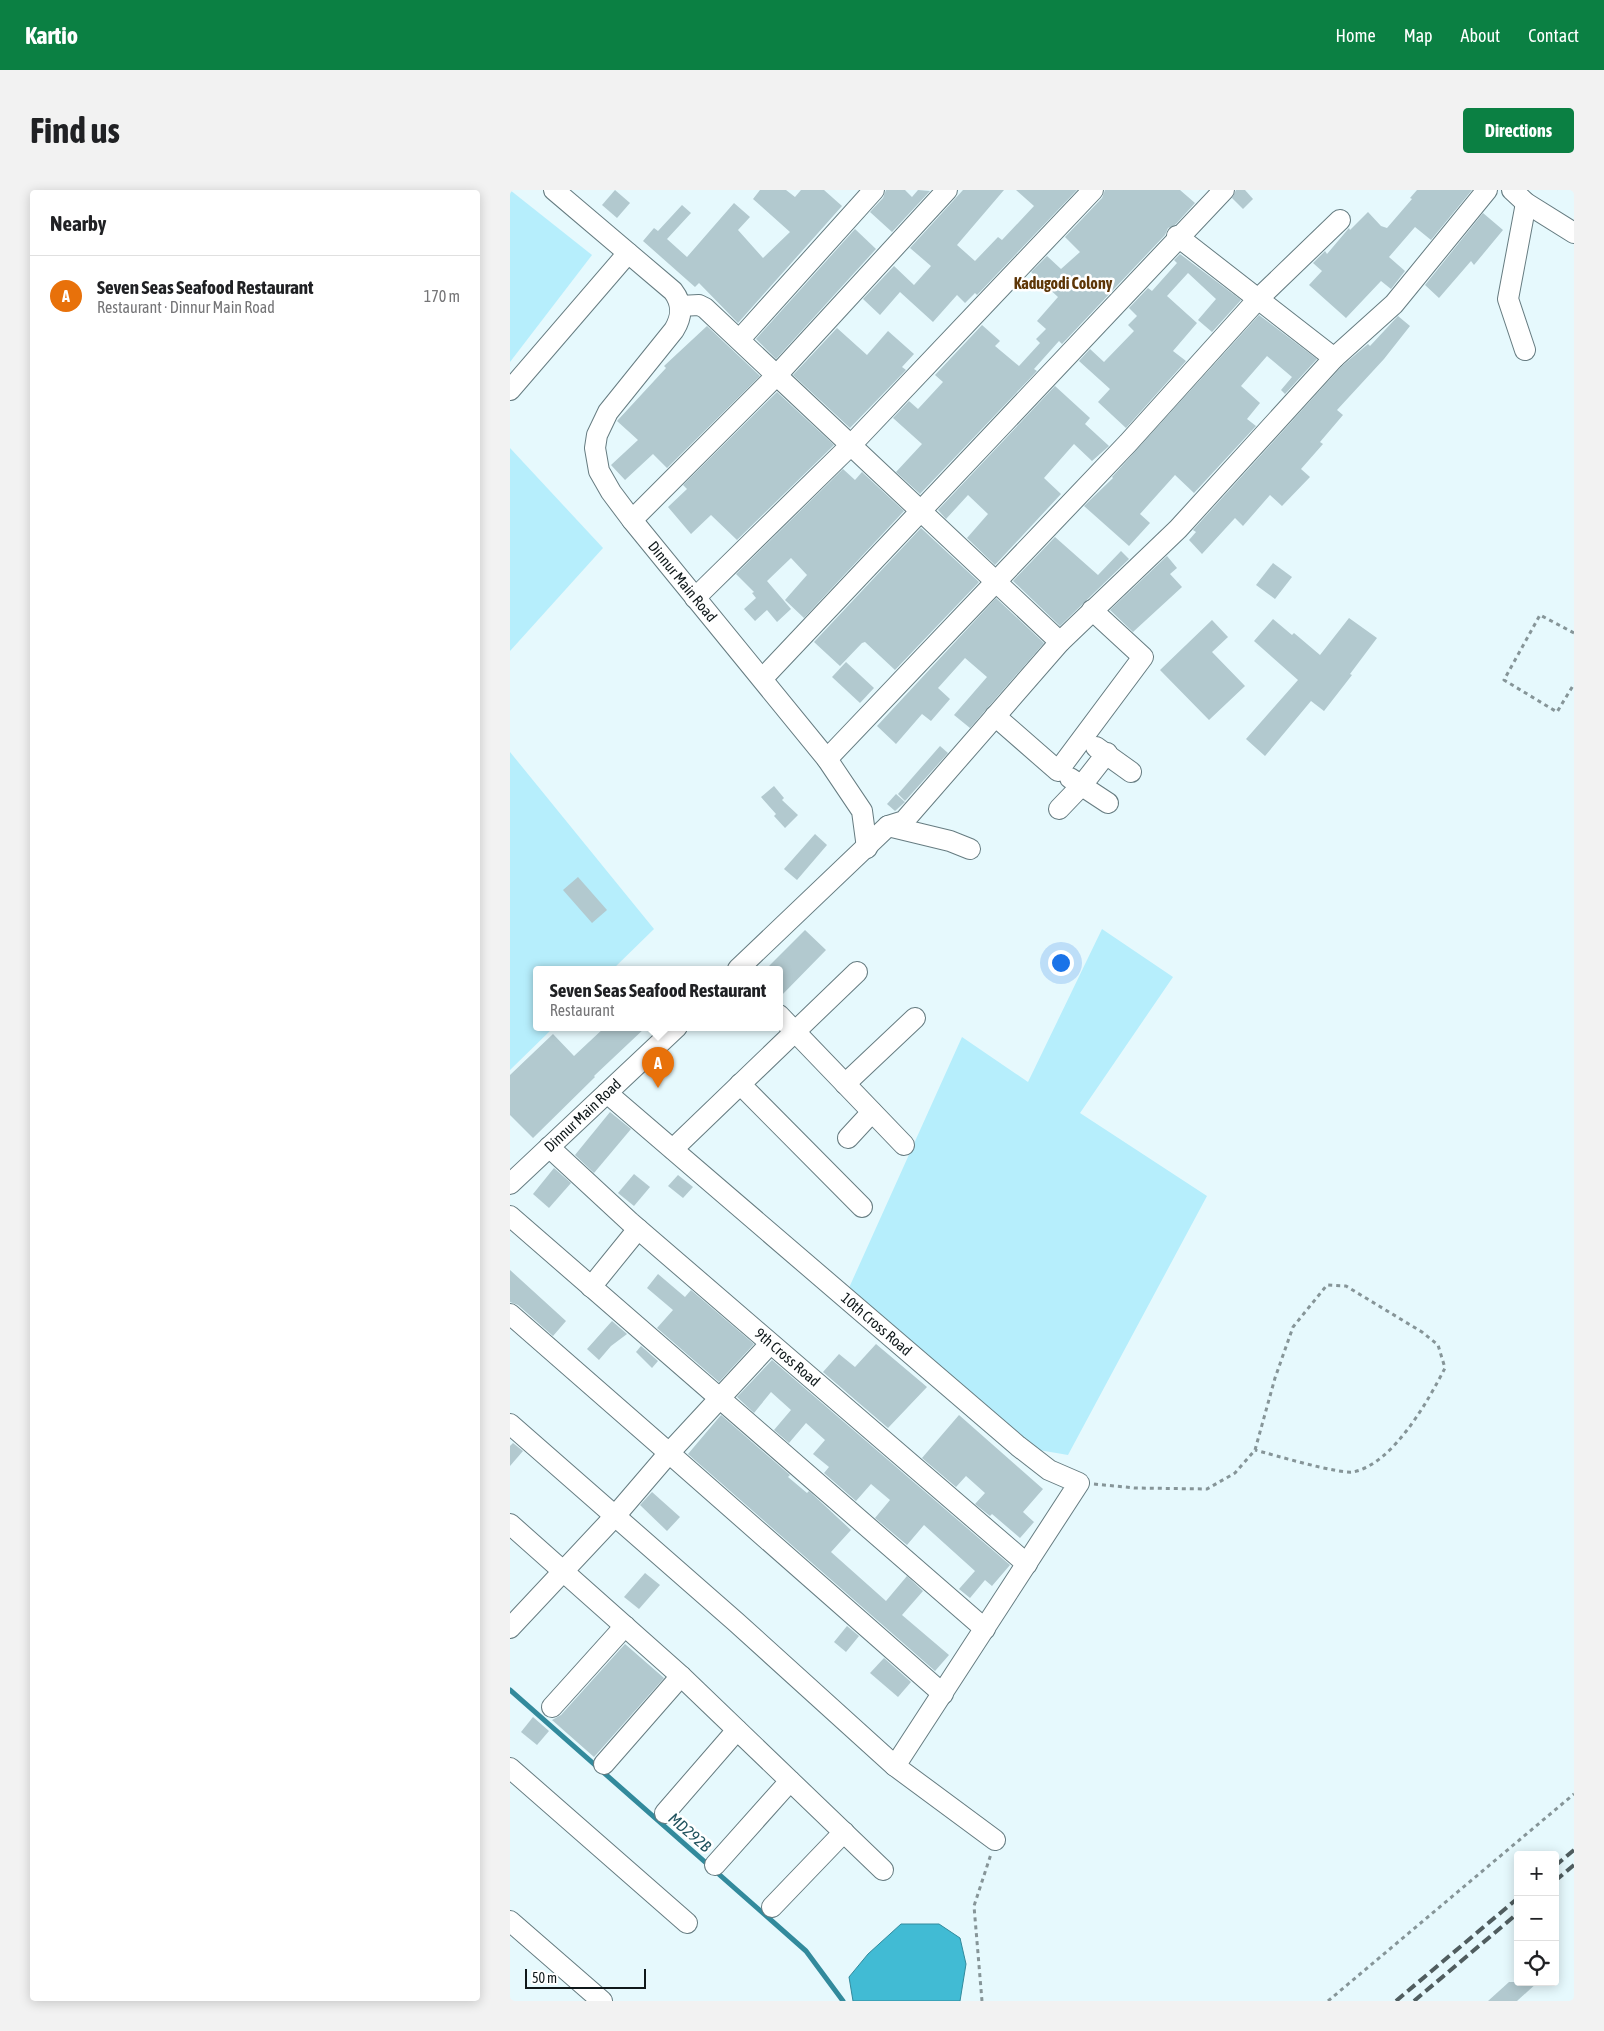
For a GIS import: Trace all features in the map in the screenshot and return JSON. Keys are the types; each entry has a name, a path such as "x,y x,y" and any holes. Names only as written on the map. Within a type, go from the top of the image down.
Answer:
{"street":[{"path":"554,190 673,291 678,298 680,306 699,305 706,308 1060,642"},
{"path":"740,339 874,190"},
{"path":"632,520 777,374 947,190"},
{"path":"695,598 851,445 1093,190"},
{"path":"763,678 1177,236 1224,190"},
{"path":"741,966 888,826 904,822 1060,642 1178,529 1334,358 1394,304 1487,190"},
{"path":"1525,350 1508,299 1519,196 1574,233"},
{"path":"827,758 1128,443 1258,299 1340,220"},
{"path":"1177,236 1334,358"},
{"path":"510,390 628,253"},
{"name":"Dinnur Main Road","path":"680,306 678,323 674,330 608,412 597,435 595,448 599,471 611,492 632,520 827,758 862,812 867,848"},
{"path":"1058,771 1142,658 1092,610"},
{"path":"995,716 1058,771 1108,803"},
{"path":"1084,738 1131,772"},
{"path":"1058,809 1082,785 1107,753"},
{"path":"888,826 950,840 970,849"},
{"path":"673,1149 857,972"},
{"path":"845,1084 915,1018"},
{"path":"783,1019 904,1145"},
{"name":"Dinnur Main Road","path":"510,1184 673,1031"},
{"path":"740,1084 862,1207"},
{"name":"10th Cross Road","path":"607,1093 1018,1446 1049,1470 1079,1483"},
{"path":"848,1138 872,1112"},
{"name":"9th Cross Road","path":"549,1147 638,1229 1027,1564"},
{"path":"510,1216 985,1629"},
{"path":"591,1287 638,1229"},
{"path":"510,1314 943,1694"},
{"path":"510,1628 615,1516 669,1453 770,1344"},
{"path":"510,1424 895,1766 995,1840"},
{"path":"895,1766 1079,1483"},
{"path":"510,1524 681,1676 883,1870"},
{"path":"552,1707 625,1626"},
{"path":"604,1764 681,1676"},
{"path":"665,1813 737,1730"},
{"path":"510,1768 687,1923"},
{"path":"716,1865 790,1781"},
{"path":"772,1907 844,1832"},
{"path":"510,1921 602,2001"}],"path":[{"path":"1574,633 1540,615 1504,680 1557,712 1574,684"},
{"path":"1079,1483 1135,1488 1207,1489 1235,1473 1255,1450 1293,1327 1327,1284 1346,1286 1422,1332 1438,1345 1445,1368 1442,1375 1431,1395 1396,1443 1376,1462 1352,1472 1255,1450"},
{"path":"1328,2001 1574,1794"},
{"path":"982,2001 974,1906 995,1840"}],"shaded area":[{"path":"510,190 592,255 510,362"},
{"path":"510,448 603,548 510,651"},
{"path":"510,752 654,929 616,966 533,966 533,1031 550,1031 510,1070"},
{"path":"1102,929 1173,977 1080,1113 1207,1196 1068,1455 1033,1449 848,1290 962,1037 1028,1082"}],"water":[{"path":"901,1924 939,1924 960,1938 966,1964 960,2001 853,2001 849,1977 868,1954"}],"building":[{"path":"615,190 630,203 617,218 602,205"},
{"path":"760,190 786,190 795,197 801,190 824,190 842,206 738,323 699,283 695,287 643,241 654,228 658,231 682,205 691,213 667,239 687,257 734,203 750,217 738,230 763,258 790,232 753,199"},
{"path":"886,190 905,190 912,197 918,190 930,191 892,232 870,212 883,198"},
{"path":"963,190 1004,190 957,245 975,261 998,237 1002,240 1034,206 1016,190 1077,190 977,295 975,293 965,303 957,295 933,322 900,292 880,315 863,299 894,266 914,285 931,266 910,248"},
{"path":"1105,190 1180,190 1195,203 1175,225 1168,228 1165,235 1062,344 1059,341 1034,369 1037,371 920,494 896,472 922,444 893,418 909,401 918,409 943,382 935,375 982,325 1000,341 995,346 1019,366 1040,343 1036,339 1046,329 1037,321 1058,297 1031,272 1047,256 1061,269 1080,252 1065,237 1102,198"},
{"path":"1236,190 1245,190 1253,199 1243,209 1232,198"},
{"path":"1417,190 1472,190 1431,240 1415,227 1389,257 1405,271 1391,289 1381,281 1346,318 1309,285 1322,271 1313,263 1325,251 1327,254 1349,228 1350,230 1368,212 1381,226 1387,228 1412,199 1410,198"},
{"path":"1483,213 1503,230 1474,265 1471,261 1439,298 1425,285"},
{"path":"855,229 876,249 776,359 756,339"},
{"path":"1180,254 1241,300 1212,332 1198,320 1216,299 1188,273 1167,296 1197,323 1173,351 1186,361 1126,428 1098,402 1110,389 1079,361 1090,349 1104,362 1134,331 1128,325 1137,316 1129,308 1148,288 1152,291 1177,263 1174,260"},
{"path":"1259,315 1317,359 1285,394 1281,390 1292,377 1267,356 1241,386 1260,403 1247,419 1256,426 1194,493 1175,475 1140,514 1150,523 1129,546 1084,506 1113,478"},
{"path":"1398,316 1410,326 1384,359 1337,410 1343,415 1320,442 1323,444 1301,469 1310,477 1282,506 1270,495 1243,526 1235,518 1202,554 1189,540 1196,532 1193,530 1342,366 1368,344 1370,346"},
{"path":"707,326 760,376 667,468 653,454 625,480 611,465 638,440 617,421 666,368 664,366"},
{"path":"837,328 867,355 888,331 914,354 902,367 906,370 850,428 793,375"},
{"path":"1055,386 1090,418 1085,424 1109,446 1092,461 1074,444 1044,478 1061,494 995,565 967,538 988,514 968,495 946,519 938,510"},
{"path":"777,392 834,445 737,540 711,515 691,534 668,507 687,489 683,485"},
{"path":"843,469 855,480 862,472 904,511 804,618 785,600 807,575 791,558 767,581 791,609 777,622 767,610 755,621 744,609 756,598 752,593 754,592 736,574"},
{"path":"921,528 979,582 895,670 865,642 840,666 814,642"},
{"path":"1055,537 1098,575 1121,551 1129,559 1060,626 1013,581"},
{"path":"1167,556 1177,568 1170,574 1182,587 1133,632 1110,610"},
{"path":"1273,563 1292,577 1275,599 1256,585"},
{"path":"996,598 1044,643 970,728 954,715 987,677 965,658 938,688 950,699 931,721 922,714 896,744 877,726"},
{"path":"1349,618 1377,638 1350,674 1352,675 1324,711 1311,701 1265,756 1246,739 1298,680 1254,641 1273,619 1292,635 1294,633 1320,655"},
{"path":"1212,620 1228,637 1212,652 1245,686 1209,720 1160,670"},
{"path":"846,662 874,688 860,703 832,677"},
{"path":"940,746 948,753 905,801 898,794"},
{"path":"774,786 784,798 782,800 798,815 785,828 761,797"},
{"path":"896,794 905,802 895,811 887,804"},
{"path":"815,834 827,845 797,880 784,869"},
{"path":"578,877 607,910 592,923 563,890"},
{"path":"805,930 826,950 783,994 783,966 769,966"},
{"path":"601,1031 642,1031 533,1138 510,1115 510,1075 553,1034 574,1056"},
{"path":"610,1112 631,1129 594,1173 575,1155"},
{"path":"554,1168 571,1183 549,1208 533,1194"},
{"path":"634,1174 650,1187 634,1206 618,1193"},
{"path":"678,1175 693,1187 683,1198 668,1186"},
{"path":"510,1270 566,1321 553,1336 518,1305 510,1302"},
{"path":"658,1274 685,1297 691,1290 754,1344 719,1382 657,1328 673,1310 647,1288"},
{"path":"612,1321 627,1334 611,1346 599,1360 587,1349"},
{"path":"876,1344 927,1387 888,1428 823,1372 839,1354 855,1367"},
{"path":"641,1346 658,1361 652,1368 636,1352"},
{"path":"772,1360 1010,1565 992,1586 985,1580 970,1598 959,1589 975,1571 924,1525 907,1545 875,1518 890,1500 871,1484 856,1501 824,1473 829,1467 813,1454 825,1440 806,1423 789,1443 774,1430 791,1410 771,1392 754,1413 737,1397"},
{"path":"721,1415 790,1475 788,1477 807,1493 809,1491 851,1530 831,1552 886,1601 907,1576 923,1591 902,1615 949,1655 935,1671 688,1454"},
{"path":"959,1415 1043,1489 1023,1512 1034,1522 1020,1538 992,1514 990,1516 975,1504 985,1493 966,1476 956,1487 922,1458"},
{"path":"513,1443 523,1451 510,1466 510,1446"},
{"path":"652,1492 680,1517 667,1531 640,1505"},
{"path":"645,1573 660,1585 639,1609 624,1597"},
{"path":"847,1626 859,1636 846,1652 834,1642"},
{"path":"625,1644 664,1678 594,1757 552,1720 561,1715"},
{"path":"884,1658 911,1682 898,1697 870,1673"},
{"path":"533,1717 549,1731 537,1745 521,1732"},
{"path":"1509,1982 1514,1982 1514,1986 1534,1986 1517,2001 1488,2001"}],"waterway":[{"name":"MD292B","path":"510,1690 806,1951 843,2001"}],"railway":[{"path":"1559,1863 1574,1850"},
{"path":"1559,1878 1574,1865"},
{"path":"1396,2001 1514,1901"},
{"path":"1414,2001 1514,1916"}],"place":[{"name":"Seven Seas Seafood Restaurant","path":"658,1088"}],"district":[{"name":"Kadugodi Colony","path":"1063,283"}]}
